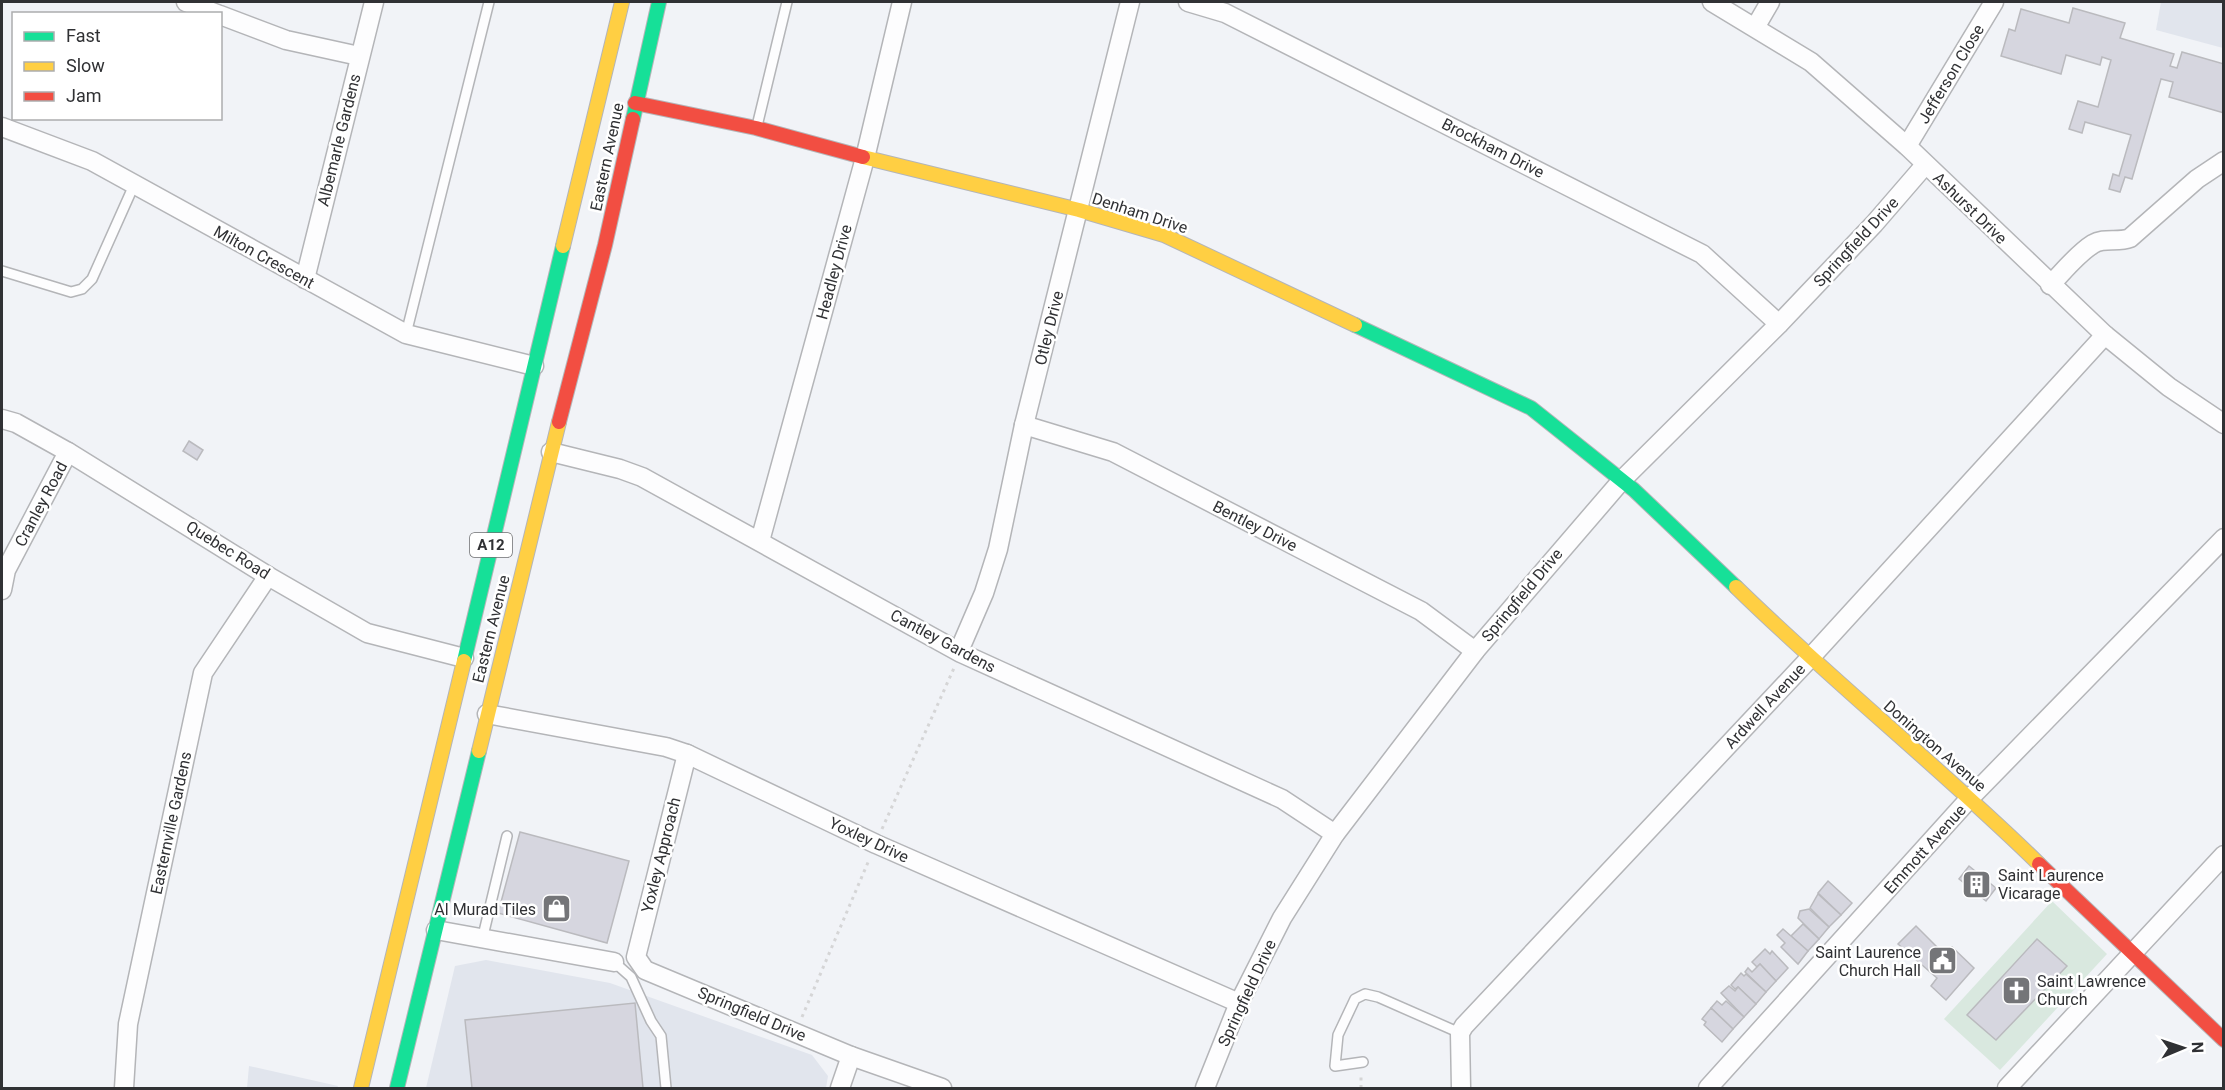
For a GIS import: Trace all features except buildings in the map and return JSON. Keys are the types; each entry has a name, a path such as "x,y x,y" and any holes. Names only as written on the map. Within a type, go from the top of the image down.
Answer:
{"main road":[{"name":"Eastern Avenue","path":"361,1089 622,2"},
{"name":"Eastern Avenue","path":"397,1089 551,452 605,245 659,2"},
{"name":"Denham Drive","path":"635,103 756,128 865,158 1079,210 1164,235 1531,408 1572,435 1622,480"},
{"name":"Donington Avenue","path":"1622,480 1810,658 1970,798 2131,955 2223,1040"}],"street":[{"path":"186,2 214,12"},
{"name":"Albemarle Gardens","path":"305,279 374,2"},
{"name":"Headley Drive","path":"760,541 865,158 902,2"},
{"name":"Otley Drive","path":"959,651 984,593 998,549 1024,425 1130,2"},
{"name":"Brockham Drive","path":"1188,2 1225,13 1702,254 1779,324"},
{"name":"Ashurst Drive","path":"1712,2 1756,26 1811,62 1907,146 2050,285 2105,335 2169,387 2223,424"},
{"path":"1756,26 1770,2"},
{"name":"Jefferson Close","path":"1907,146 1994,2"},
{"path":"222,15 285,40 359,56"},
{"name":"Milton Crescent","path":"2,127 92,162 406,334 534,366"},
{"path":"2050,285 2093,243 2108,240 2121,242 2130,238 2197,179 2223,161"},
{"name":"Springfield Drive","path":"1205,1089 1239,1003 1282,918 1335,834 1475,651 1622,480 1779,324 1874,225 1925,165"},
{"name":"Ardwell Avenue","path":"1460,1033 1810,658 2105,335"},
{"name":"Quebec Road","path":"2,419 16,423 68,452 268,576 367,633 464,658"},
{"name":"Bentley Drive","path":"1024,425 1113,452 1421,611 1475,651"},
{"name":"Cranley Road","path":"2,590 6,570 68,452"},
{"name":"Cantley Gardens","path":"551,452 620,469 642,477 959,651 1282,800 1335,834"},
{"name":"Emmott Avenue","path":"1708,1089 1970,798 2223,538"},
{"name":"Easternville Gardens","path":"124,1089 128,1024 203,674 268,576"},
{"name":"Yoxley Drive","path":"487,714 666,747 687,754 876,844 1239,1003"},
{"name":"Yoxley Approach","path":"636,957 687,754"},
{"path":"2007,1089 2223,855"},
{"path":"436,930 614,962"},
{"name":"Springfield Drive","path":"636,957 645,969 851,1056 942,1089"},
{"path":"1460,1033 1461,1089"},
{"path":"840,1089 851,1056"}],"lane":[{"path":"406,334 489,2"},
{"path":"756,128 787,2"},
{"path":"2,271 72,292 82,289 92,279 134,185"},
{"path":"482,940 507,836"},
{"path":"614,962 631,977 651,1021 661,1036 666,1089"},
{"path":"1363,1062 1335,1066 1338,1035 1355,999 1365,994 1378,997 1460,1033"}],"shaded area":[{"path":"2161,2 2223,2 2223,48 2156,30"},
{"path":"2052,901 2107,954 2000,1070 1944,1019"},
{"path":"486,960 610,983 812,1055 828,1076 826,1088 426,1088 455,966"},
{"path":"249,1066 338,1086 337,1088 247,1088"}],"traffic: fast":[{"path":"633,119 659,2"},
{"path":"464,661 563,246"},
{"path":"1355,325 1531,408 1634,490 1736,587"},
{"path":"397,1088 479,751"}],"traffic: slow":[{"path":"563,246 622,2"},
{"path":"863,157 1079,210 1164,235 1355,325"},
{"path":"479,751 559,422"},
{"path":"1736,587 2039,864"},
{"path":"361,1088 464,661"}],"traffic: jam":[{"path":"635,103 756,128 863,157"},
{"path":"559,422 605,245 633,119"},
{"path":"2039,864 2224,1040"}],"place":[{"name":"Saint Laurence Vicarage","path":"1977,884"},
{"name":"Al Murad Tiles","path":"557,909"},
{"name":"Saint Laurence Church Hall","path":"1942,961"},
{"name":"Saint Lawrence Church","path":"2016,990"}]}
